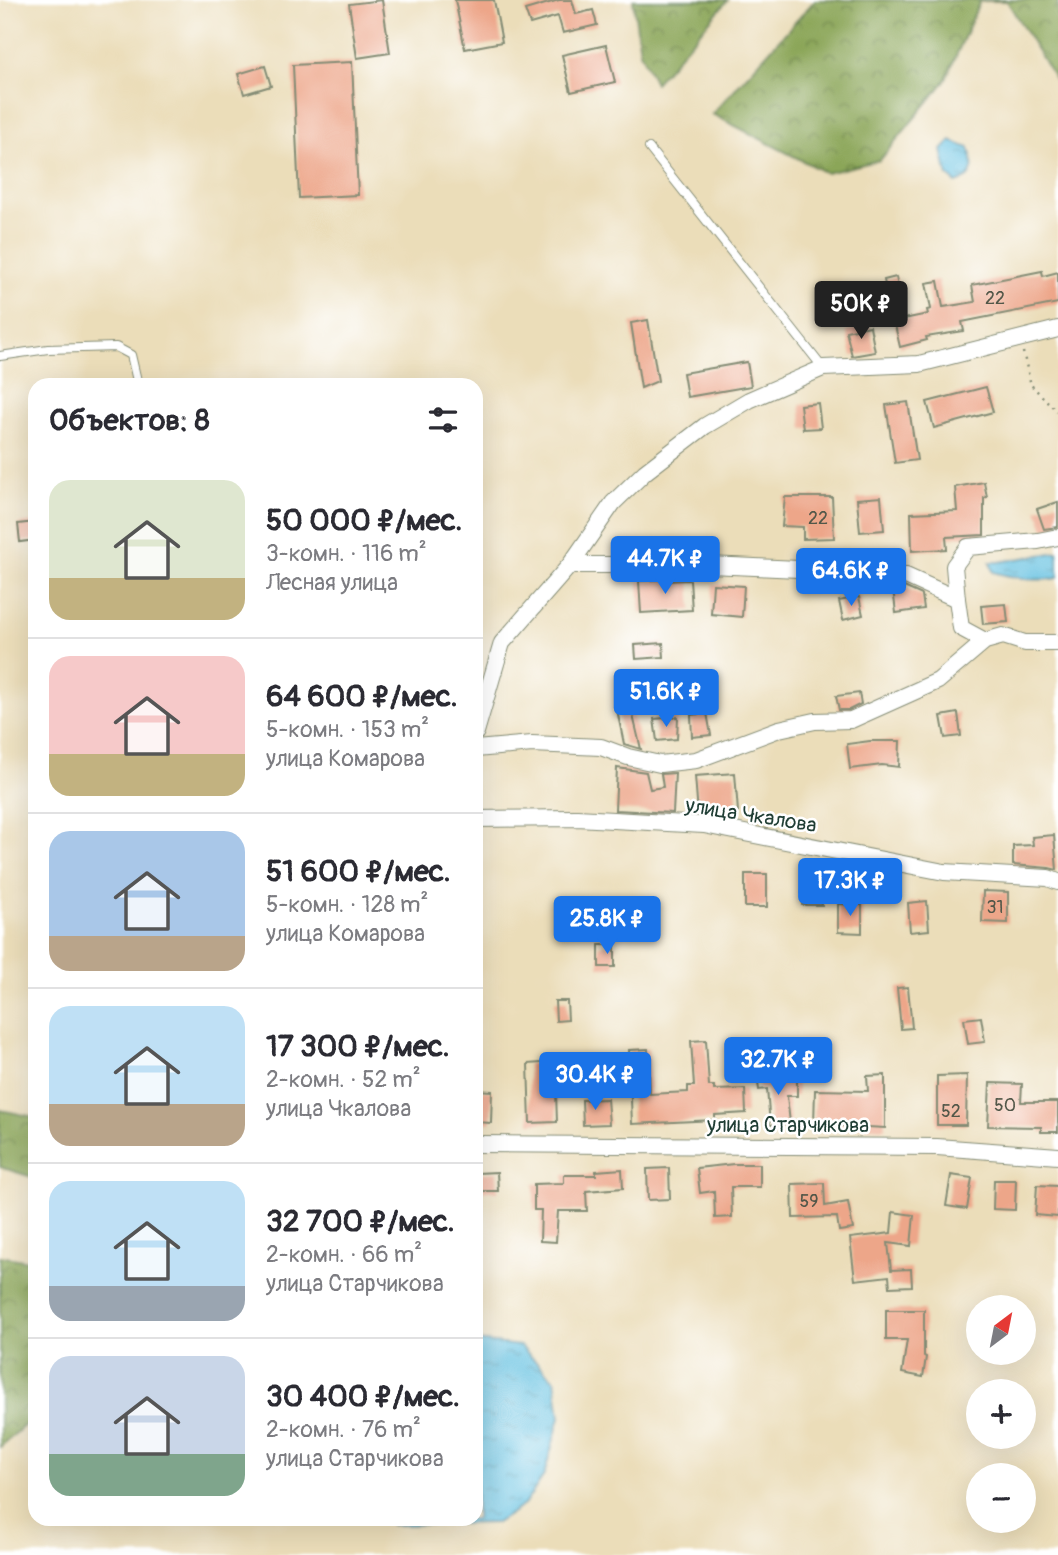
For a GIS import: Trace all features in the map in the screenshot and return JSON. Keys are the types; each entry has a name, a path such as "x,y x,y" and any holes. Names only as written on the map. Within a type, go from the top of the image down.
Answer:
{"street":[{"path":"483,708 502,643 570,565 613,503 645,471 705,426 750,400 823,368 919,364 1058,329"},
{"path":"985,641 961,628 954,566 968,547 1058,537"},
{"path":"570,565 709,565 906,576 957,600"},
{"path":"483,748 532,744 601,747 628,757 660,764 696,760 779,729 815,721 851,720 938,681 985,641 1003,636 1026,643 1058,643"},
{"name":"улица Чкалова","path":"483,819 577,818 704,825 944,872 1048,878 1058,882"},
{"name":"улица Старчикова","path":"483,1144 937,1147 1058,1156"}],"lane":[{"path":"649,148 823,368"},
{"path":"0,356 48,349 116,347 131,355 136,378"}],"path":[{"path":"1020,339 1031,385 1058,412"}],"green space":[{"path":"633,0 728,0 655,83 640,52"},
{"path":"815,0 1058,0 1058,84 1007,1 980,1 945,81 880,160 826,173 712,114"},
{"path":"0,1110 28,1116 28,1176 0,1167"},
{"path":"0,1256 28,1261 28,1422 0,1447"}],"water":[{"path":"951,141 969,148 972,160 970,174 956,183 948,176 942,150"},
{"path":"1058,552 1058,578 1017,578 993,572 990,562 999,562"},
{"path":"483,1342 520,1346 555,1380 560,1417 544,1475 524,1505 496,1523 483,1523"}],"building":[{"path":"382,0 390,53 357,58 349,4"},
{"path":"455,0 494,0 502,42 465,49"},
{"path":"559,0 572,0 576,14 593,10 597,25 563,33 558,16 530,24 525,10"},
{"path":"606,45 615,82 571,92 562,55"},
{"path":"352,62 358,195 299,198 293,65"},
{"path":"265,66 271,86 244,94 238,74"},
{"path":"1042,271 1043,276 1058,272 1058,303 962,322 964,331 926,337 927,340 900,347 894,321 928,314 927,310 931,309 926,283 938,281 943,307 975,302 972,285"},
{"path":"896,277 902,304 889,305 884,280"},
{"path":"845,287 847,309 836,310 834,288"},
{"path":"648,320 658,381 641,388 631,323"},
{"path":"870,326 875,352 852,356 846,331"},
{"path":"747,362 751,386 687,397 683,373"},
{"path":"986,387 993,412 934,428 927,402"},
{"path":"908,402 917,460 895,463 886,405"},
{"path":"818,403 821,428 803,429 800,405"},
{"path":"984,482 987,497 984,498 984,535 946,537 947,549 912,551 911,513 957,511 955,487"},
{"path":"785,497 832,497 834,538 803,539 803,527 782,526"},
{"path":"881,497 884,530 860,532 857,499"},
{"path":"1058,502 1058,527 1044,529 1037,509"},
{"path":"28,523 28,541 20,542 18,524"},
{"path":"690,580 692,610 641,613 639,581"},
{"path":"713,584 744,586 742,617 711,614"},
{"path":"904,587 922,595 924,609 896,613 893,588"},
{"path":"859,597 863,615 843,620 839,601"},
{"path":"1006,604 1008,622 983,624 981,606"},
{"path":"663,643 664,657 636,659 635,645"},
{"path":"859,693 861,704 849,710 839,710 836,696"},
{"path":"631,707 641,749 624,744 617,710"},
{"path":"707,713 711,735 692,737 691,715"},
{"path":"958,713 961,736 945,738 941,716"},
{"path":"678,717 677,739 657,741 654,719"},
{"path":"900,741 899,767 882,765 850,769 847,744"},
{"path":"617,768 646,772 650,789 663,787 661,774 675,773 673,813 615,810"},
{"path":"735,773 738,812 698,814 695,776"},
{"path":"1054,835 1057,870 1013,865 1013,846 1033,845 1032,837"},
{"path":"745,874 767,874 767,907 745,907"},
{"path":"802,878 822,878 822,905 802,905"},
{"path":"983,891 1008,892 1008,923 982,922"},
{"path":"927,901 929,930 910,932 908,903"},
{"path":"838,904 862,905 862,933 838,932"},
{"path":"599,945 615,945 615,967 599,967"},
{"path":"908,987 912,1028 901,1029 897,988"},
{"path":"555,1001 567,1001 568,1020 556,1021"},
{"path":"981,1017 985,1042 968,1044 964,1019"},
{"path":"706,1040 709,1086 714,1086 714,1090 745,1089 746,1113 715,1115 715,1120 632,1124 629,1050 648,1049 650,1094 688,1092 688,1086 694,1086 691,1041"},
{"path":"555,1062 557,1122 530,1123 528,1064"},
{"path":"772,1074 773,1080 797,1080 797,1096 787,1096 790,1123 770,1125 767,1089 759,1090 757,1076"},
{"path":"885,1075 885,1128 814,1124 815,1090 868,1091 867,1076"},
{"path":"967,1075 966,1125 937,1125 937,1076"},
{"path":"990,1083 1022,1084 1021,1102 1058,1102 1058,1132 1041,1132 1041,1127 988,1126"},
{"path":"483,1090 492,1091 491,1123 483,1122"},
{"path":"607,1099 609,1124 583,1125 582,1100"},
{"path":"760,1164 760,1187 731,1187 732,1217 715,1218 714,1191 700,1193 697,1168"},
{"path":"669,1168 670,1199 648,1200 647,1169"},
{"path":"622,1169 623,1188 586,1191 587,1211 558,1211 556,1242 540,1241 541,1210 534,1210 534,1184 564,1183 564,1175 596,1175 596,1171"},
{"path":"497,1172 498,1191 483,1191 483,1173"},
{"path":"951,1175 972,1178 967,1209 946,1206"},
{"path":"994,1180 1016,1180 1015,1210 993,1209"},
{"path":"824,1183 825,1206 848,1202 853,1229 839,1231 837,1217 793,1218 792,1184"},
{"path":"1037,1185 1058,1186 1058,1217 1035,1215"},
{"path":"893,1212 914,1215 911,1246 888,1243 891,1270 911,1269 912,1286 890,1287 889,1276 855,1280 850,1238 891,1233"},
{"path":"886,1310 924,1310 926,1357 923,1377 902,1373 907,1340 886,1340"}]}
